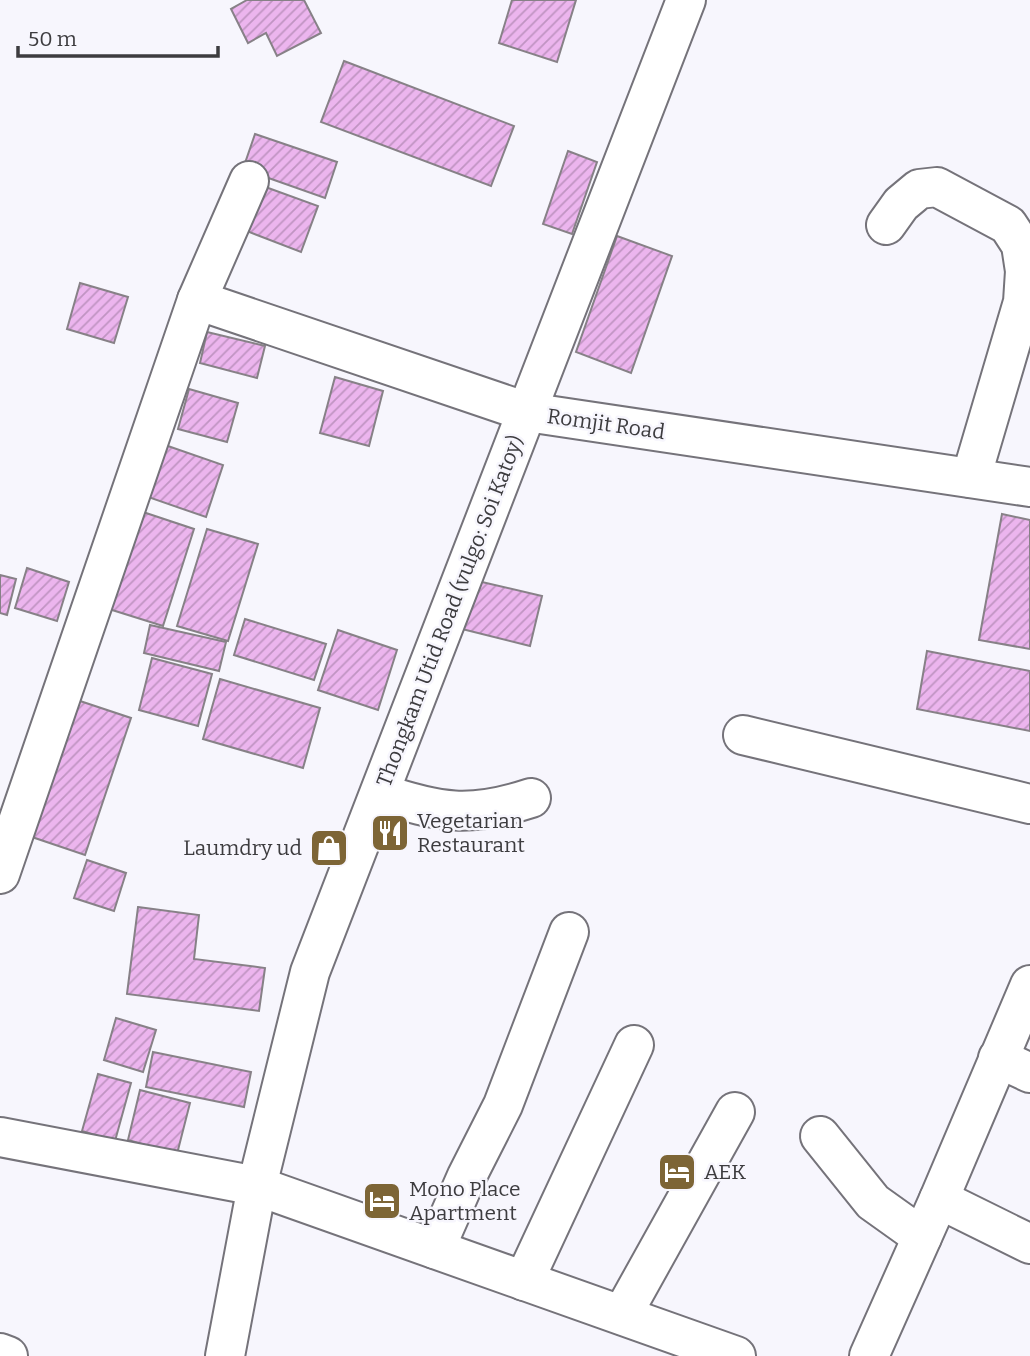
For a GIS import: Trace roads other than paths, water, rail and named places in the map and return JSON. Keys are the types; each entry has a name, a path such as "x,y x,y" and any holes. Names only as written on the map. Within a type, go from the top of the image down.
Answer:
{"street":[{"name":"Thongkam Utid Road (vulgo: Soi Katoy)","path":"225,1356 257,1186 310,972 686,0"},
{"path":"0,874 197,300 249,181"},
{"path":"886,225 901,204 919,189 937,187 1008,225 1021,245 1025,271 1023,302 971,478"},
{"name":"Romjit Road","path":"197,300 527,412 1030,487"},
{"path":"743,735 1030,804"},
{"path":"380,793 412,803 465,812 504,807 531,798"},
{"path":"435,1249 467,1176 503,1105 569,932"},
{"path":"869,1356 939,1199 1014,1066 1030,985"},
{"path":"524,1281 634,1045"},
{"path":"622,1315 735,1112"},
{"path":"820,1136 873,1202 922,1237"},
{"path":"0,1137 257,1186 736,1356"},
{"path":"939,1199 1030,1244"},
{"path":"0,1353 8,1356"}],"place":[{"name":"Vegetarian Restaurant","path":"390,833"},
{"name":"Laumdry ud","path":"329,848"},
{"name":"AEK","path":"677,1172"},
{"name":"Mono Place Apartment","path":"382,1201"}]}
